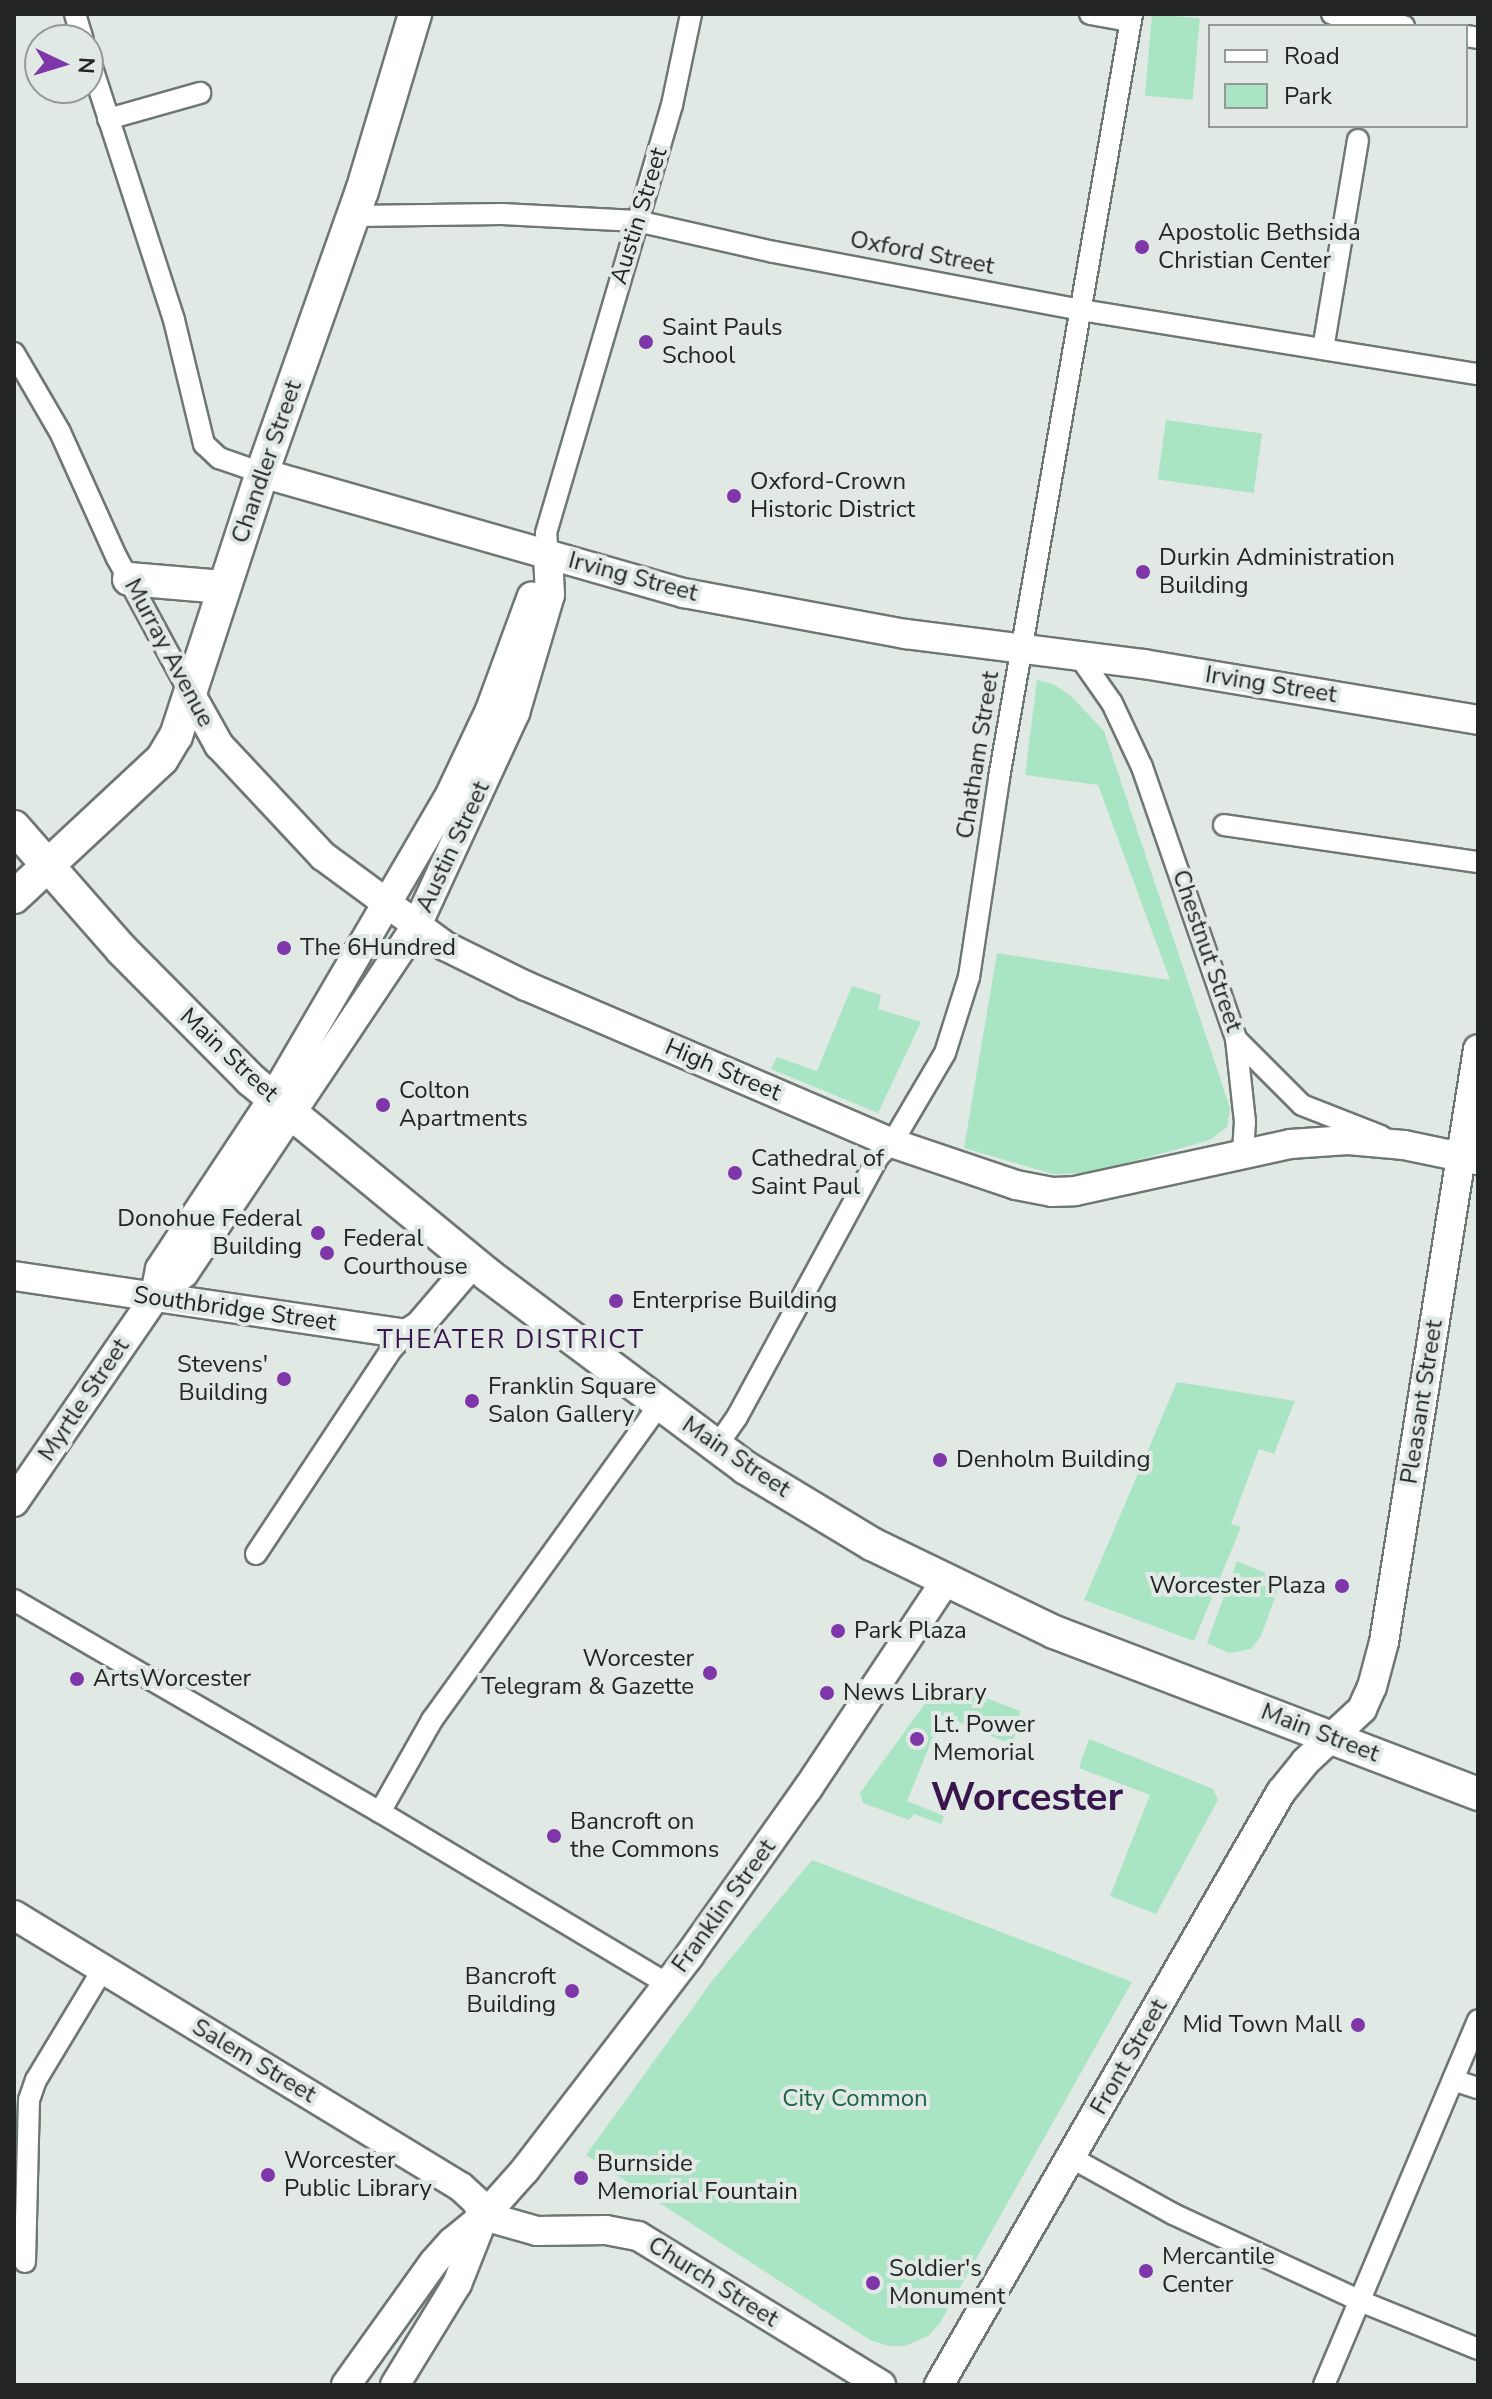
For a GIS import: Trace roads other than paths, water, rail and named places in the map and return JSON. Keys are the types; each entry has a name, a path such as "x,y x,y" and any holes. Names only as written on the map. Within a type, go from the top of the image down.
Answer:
{"main road":[{"name":"Chandler Street","path":"14,897 162,759 176,736 262,473 354,216 415,14"},
{"name":"Irving Street","path":"262,473 684,593 906,634 1079,656 1478,720"},
{"name":"Austin Street","path":"282,1105 473,747 548,555"},
{"name":"Austin Street","path":"282,1105 417,925 515,713 550,595 548,555"},
{"path":"129,579 223,587"},
{"name":"Murray Avenue","path":"190,693 219,745 265,795 323,856 388,904"},
{"name":"Main Street","path":"14,827 122,950 240,1070 473,1263 716,1447 872,1544 945,1582 1054,1632 1478,1794"},
{"name":"High Street","path":"388,904 445,946 526,986 892,1143 1016,1185 1052,1192 1075,1191 1290,1144 1348,1140 1404,1145"},
{"name":"Pleasant Street","path":"1331,1738 1362,1709 1381,1660 1469,1159 1478,1049"},
{"name":"Myrtle Street","path":"14,1502 154,1298 160,1269 282,1105"},
{"name":"Chestnut Street","path":"1404,1145 1469,1159"},
{"path":"406,1334 419,1326 473,1263"},
{"name":"Southbridge Street","path":"14,1276 406,1334"},
{"name":"Franklin Street","path":"346,2385 434,2262 452,2242 484,2216 525,2170 667,1984 791,1812 945,1582"},
{"name":"Front Street","path":"939,2385 1281,1792 1331,1738"},
{"name":"Salem Street","path":"14,1915 461,2187 476,2201 484,2216"},
{"name":"Franklin Street","path":"395,2385 457,2284 484,2216"},
{"name":"Church Street","path":"484,2216 537,2231 606,2230 638,2236 881,2385"}],"street":[{"name":"Austin Street","path":"548,555 546,533 676,91 691,14"},
{"path":"1090,14 1131,18"},
{"path":"1332,14 1380,18"},
{"name":"Chatham Street","path":"716,1447 737,1417 879,1156 892,1143 945,1053 969,977 1022,648 1131,18"},
{"path":"108,119 200,93"},
{"name":"Irving Street","path":"103,104 174,320 204,444 219,458 262,473"},
{"path":"1323,349 1358,140"},
{"name":"Oxford Street","path":"354,216 502,214 637,221 774,252 1081,310 1478,374"},
{"name":"Murray Avenue","path":"14,353 60,432 129,579 190,693"},
{"name":"Chestnut Street","path":"1079,656 1112,703 1142,767 1236,1039 1302,1105 1404,1145"},
{"path":"1224,825 1478,862"},
{"path":"1236,1039 1245,1122 1243,1153"},
{"path":"256,1554 391,1350 406,1334"},
{"path":"380,1812 432,1720 659,1405"},
{"path":"14,1600 380,1812 667,1984"},
{"path":"25,2262 29,2100 36,2080 103,1969"},
{"path":"1324,2385 1478,2020"},
{"path":"1453,2080 1478,2088"},
{"path":"1072,2158 1173,2214 1360,2301 1478,2349"}],"place":[{"name":"Apostolic Bethsida Christian Center","path":"1142,247"},
{"name":"Saint Pauls School","path":"646,342"},
{"name":"Oxford-Crown Historic District","path":"734,496"},
{"name":"Durkin Administration Building","path":"1143,572"},
{"name":"The 6Hundred","path":"284,948"},
{"name":"Colton Apartments","path":"383,1105"},
{"name":"Cathedral of Saint Paul","path":"735,1173"},
{"name":"Donohue Federal Building","path":"318,1233"},
{"name":"Federal Courthouse","path":"327,1253"},
{"name":"Enterprise Building","path":"616,1301"},
{"name":"Stevens' Building","path":"284,1379"},
{"name":"Franklin Square Salon Gallery","path":"472,1401"},
{"name":"Denholm Building","path":"940,1460"},
{"name":"Worcester Plaza","path":"1342,1586"},
{"name":"Park Plaza","path":"838,1631"},
{"name":"Worcester Telegram & Gazette","path":"710,1673"},
{"name":"ArtsWorcester","path":"77,1679"},
{"name":"News Library","path":"827,1693"},
{"name":"Lt. Power Memorial","path":"917,1739"},
{"name":"Bancroft on the Commons","path":"554,1836"},
{"name":"Bancroft Building","path":"572,1991"},
{"name":"Mid Town Mall","path":"1358,2025"},
{"name":"Worcester Public Library","path":"268,2175"},
{"name":"Burnside Memorial Fountain","path":"581,2178"},
{"name":"Mercantile Center","path":"1146,2271"},
{"name":"Soldier's Monument","path":"873,2283"}],"district":[{"name":"THEATER DISTRICT","path":"511,1340"},
{"name":"Worcester","path":"1027,1797"}],"park label":[{"name":"City Common","path":"855,2099"}]}
